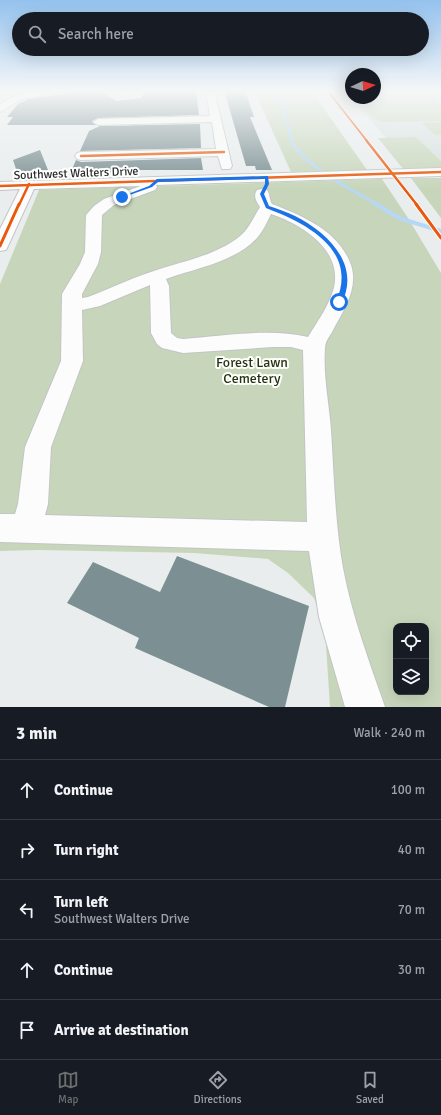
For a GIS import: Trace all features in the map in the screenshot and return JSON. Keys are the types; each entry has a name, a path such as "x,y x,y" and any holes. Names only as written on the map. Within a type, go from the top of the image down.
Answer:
{"street":[{"path":"217,123 224,152 228,179"},
{"path":"81,156 224,152"},
{"name":"Southwest Walters Drive","path":"0,186 441,172"},
{"path":"267,177 267,184 262,194 267,207 293,217 309,226 324,238 335,251 342,263 345,276 344,291 314,345 323,537 327,569 337,617 365,707"},
{"path":"13,528 33,504 38,447 72,361 72,294 89,264 93,252 94,215 99,209 109,202 150,186 157,181"},
{"path":"0,246 29,184"},
{"path":"73,306 93,302 156,276 218,255 245,242 257,228 267,207"},
{"path":"156,276 160,286 161,333 164,340 171,345 183,346 292,340 314,345"},
{"path":"13,528 323,537"}],"shaded area":[{"path":"373,123 441,123 441,161 416,137 386,138"}],"green space":[{"path":"269,123 334,123 367,170 291,172"},
{"path":"422,123 441,123 441,134 435,135"},
{"path":"416,137 441,161 441,169 404,170 378,138"},
{"path":"411,178 441,178 441,218"},
{"name":"Forest Lawn Cemetery","path":"382,179 408,218 441,273 441,707 330,707 325,629 314,598 288,573 268,559 194,553 39,550 0,551 0,284 39,190"}],"building":[{"path":"9,123 94,123 96,125 7,125"},
{"path":"234,123 252,123 272,170 256,170 255,166 246,166"},
{"path":"200,124 201,148 80,151 89,131 100,126"},
{"path":"40,150 48,170 33,172 34,175 19,178 13,160"},
{"path":"201,158 203,170 134,170 134,172 70,174 76,160 81,162"},
{"path":"177,556 309,606 285,707 269,707 135,648 139,638 67,603 93,562 160,592"}],"waterway":[{"path":"287,123 291,141"},
{"path":"291,140 306,159 317,168 378,205"},
{"path":"376,204 399,218 441,231"}],"cycle path":[{"path":"353,123 441,238"},
{"path":"81,156 224,152"},
{"path":"0,186 441,172"},
{"path":"0,246 29,184"}],"route":[{"path":"122,197 150,186 157,181 267,177 267,184 263,190 262,198 267,207 293,217 309,226 324,238 335,251 342,263 345,276 344,291 339,302"}]}
